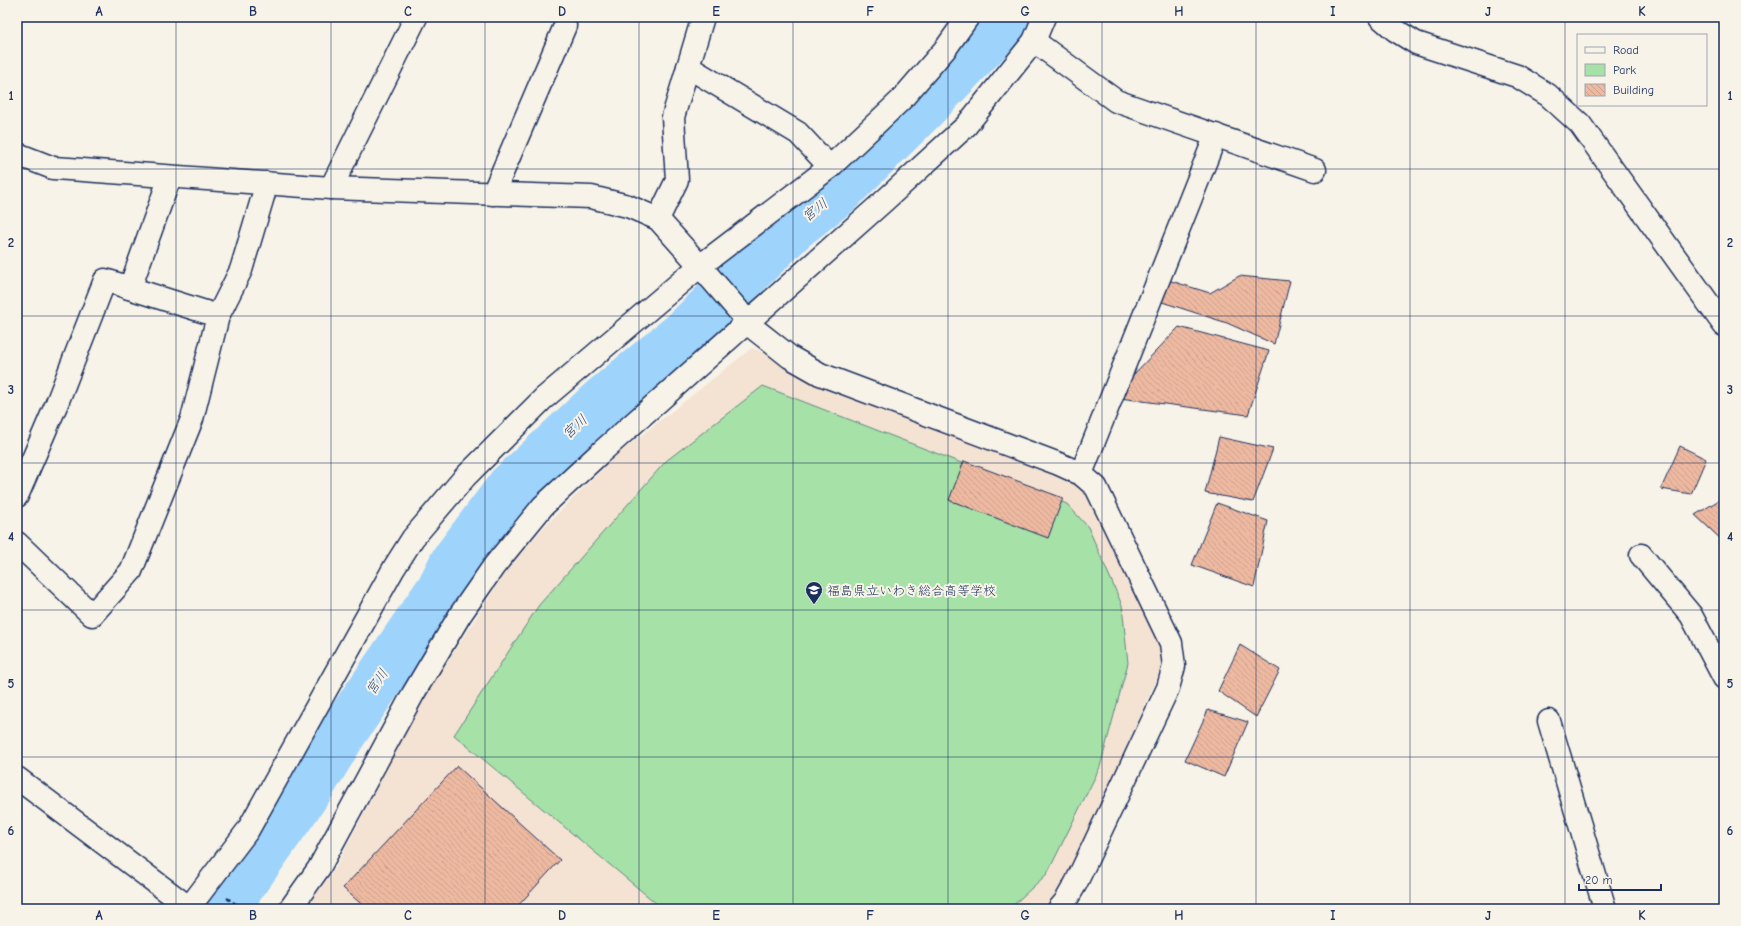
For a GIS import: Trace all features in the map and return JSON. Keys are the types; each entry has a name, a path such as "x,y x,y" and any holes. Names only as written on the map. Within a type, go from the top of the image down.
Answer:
{"street":[{"path":"331,188 416,17"},
{"path":"658,219 677,180 673,117 703,17"},
{"path":"17,778 189,908 248,830 394,568 413,538 465,477 543,399 830,167 901,100 946,48 968,17"},
{"path":"290,909 319,868 413,694 460,615 494,566 543,506 742,317 966,126 1034,41 1044,17"},
{"path":"1380,17 1395,30 1416,43 1517,76 1548,95 1580,124 1724,325"},
{"path":"493,194 565,26"},
{"path":"1034,41 1116,101 1315,170"},
{"path":"688,67 798,133 830,167"},
{"path":"1081,474 1216,136"},
{"path":"18,159 53,168 331,188 591,197 628,206 658,219 703,269 742,317 790,357 820,374 1059,464 1081,474 1096,487 1171,643 1174,666 1168,688 1076,884 1059,909"},
{"path":"126,287 130,288 170,177"},
{"path":"17,543 92,614 131,571 192,419 218,316 241,270 267,183"},
{"path":"17,496 57,404 105,280 218,316"},
{"path":"1641,555 1691,615 1724,678"},
{"path":"1550,721 1605,909"}],"shaded area":[{"name":"福島県立いわき総合高等学校","path":"752,348 1073,479 1090,493 1159,637 1162,666 1073,867 1044,909 306,909 336,867 422,701 505,573 545,526 618,454"}],"green space":[{"name":"福島県立いわき総合高等学校","path":"763,386 1067,504 1088,527 1122,605 1128,663 1100,767 1047,874 1009,909 663,909 454,735 539,605 666,461"}],"building":[{"path":"1239,276 1290,281 1274,344 1227,323 1162,302 1168,280 1210,293"},
{"path":"1179,327 1269,351 1248,415 1112,397"},
{"path":"1219,437 1273,449 1253,502 1205,493"},
{"path":"1680,446 1706,459 1691,494 1661,489"},
{"path":"964,461 1063,498 1048,538 949,500"},
{"path":"1724,497 1724,542 1695,515"},
{"path":"1217,503 1268,521 1254,587 1192,565"},
{"path":"1240,645 1280,670 1256,717 1218,691"},
{"path":"1208,710 1248,722 1224,777 1185,760"},
{"path":"457,766 560,860 515,909 367,909 343,888"}],"waterway":[{"name":"宮川","path":"224,909 307,791 341,735 441,589 454,563 511,487 603,401 683,335 793,227 836,193 924,106 1009,17"}],"place":[{"name":"福島県立いわき総合高等学校","path":"814,605"}]}
